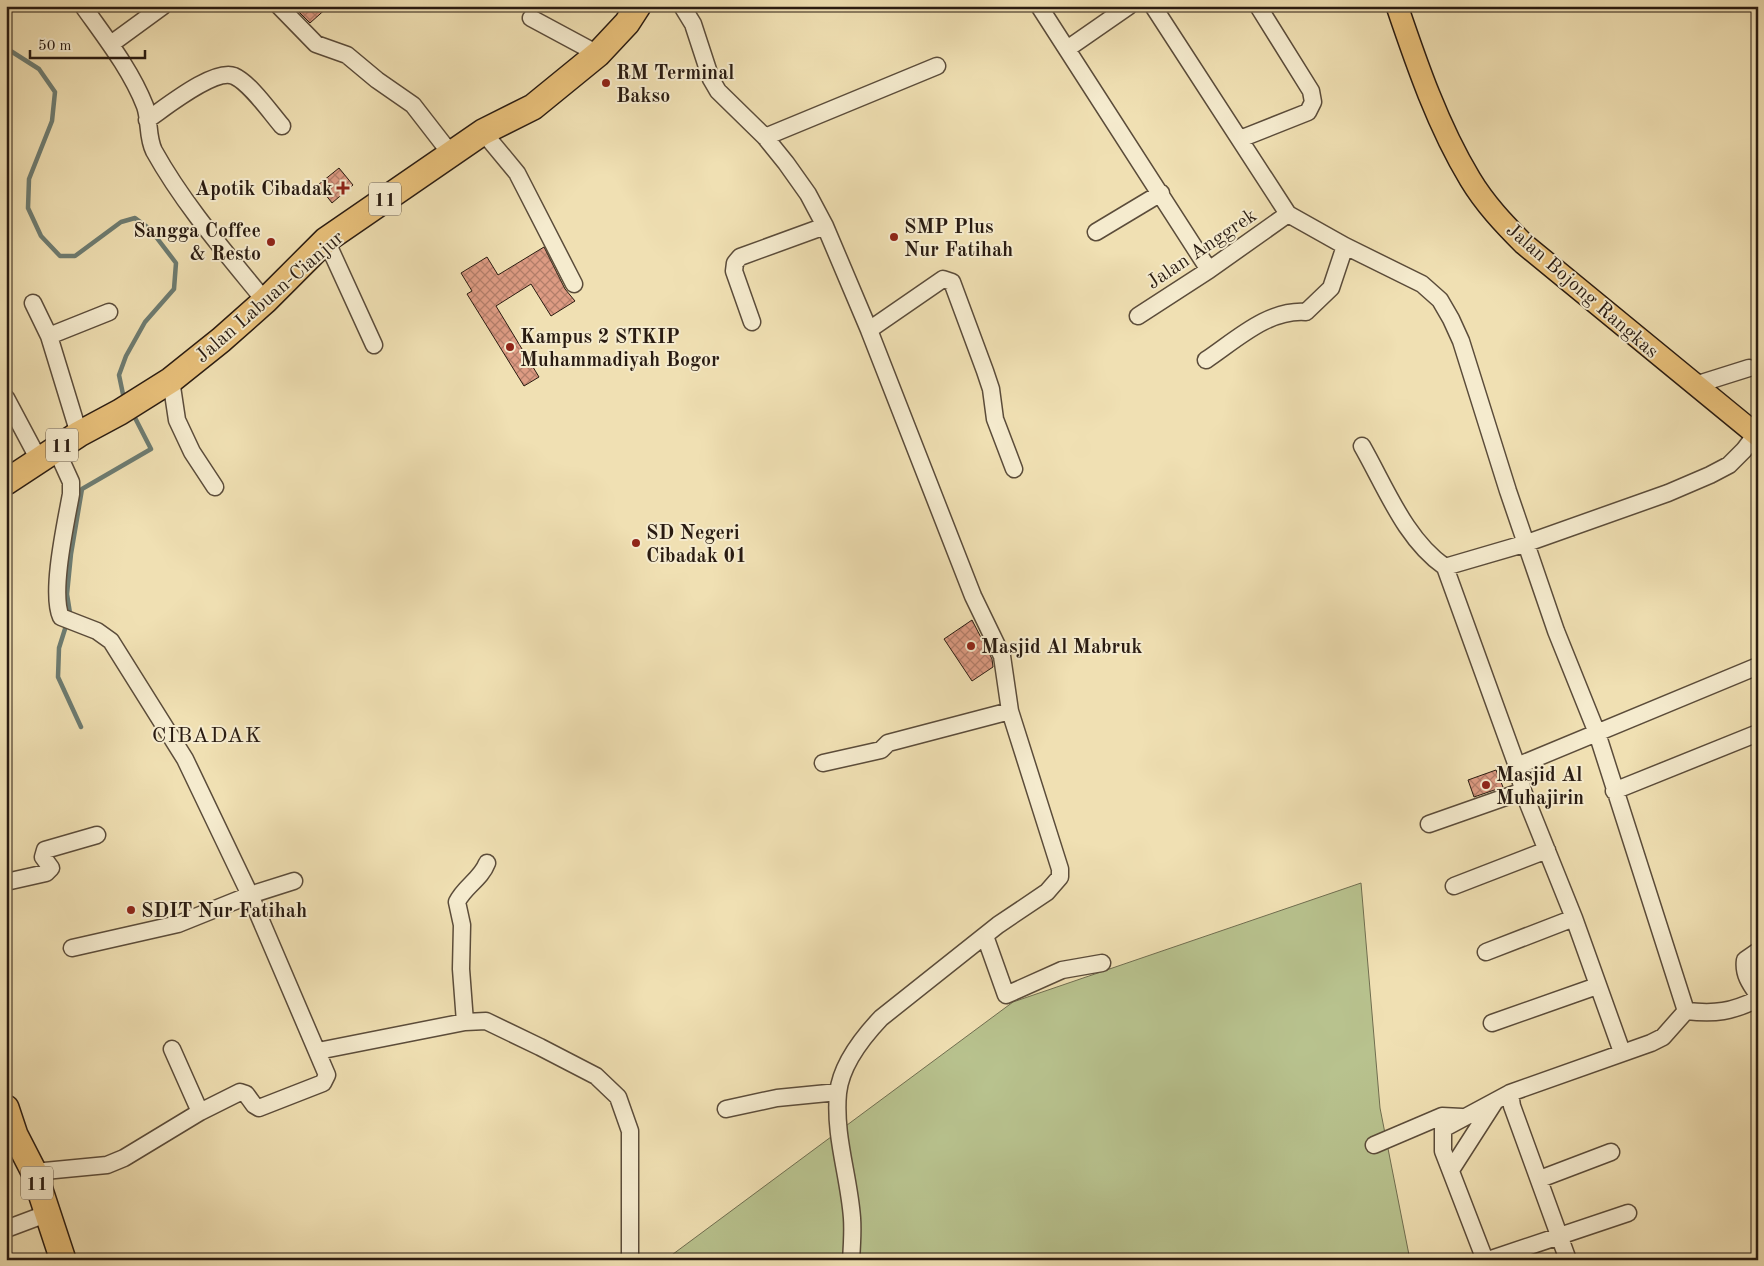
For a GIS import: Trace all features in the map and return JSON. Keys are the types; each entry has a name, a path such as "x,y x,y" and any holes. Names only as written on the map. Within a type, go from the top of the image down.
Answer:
{"highway":[{"name":"Jalan Labuan-Cianjur","path":"6,482 79,434 171,380 221,340 265,301 326,240 483,132 533,107 598,54 627,23 638,6"},
{"name":"11","path":"6,1108 10,1136 34,1172 46,1214 64,1260"}],"main road":[{"name":"Jalan Bojong Rangkas","path":"1397,6 1418,67 1456,153 1485,200 1524,244 1757,435"}],"street":[{"path":"83,6 111,44 145,107 153,149 184,199 265,301"},
{"path":"111,44 163,6"},
{"path":"279,6 316,44 347,55 413,106 451,154"},
{"path":"682,6 693,24 711,79 718,91 765,137 800,180 825,226 869,330 973,596 1002,656 1010,711 1060,869 1060,877 1048,892 984,936 897,1004 871,1029 846,1069 838,1092 840,1148 852,1216 851,1260"},
{"path":"1039,6 1209,270"},
{"path":"1067,49 1129,6"},
{"path":"1153,6 1288,214 1345,246 1422,284 1440,300 1452,319 1461,341 1508,491 1556,631 1597,733 1686,1011"},
{"path":"1240,139 1308,112 1313,102 1311,91 1258,6"},
{"path":"531,18 598,54"},
{"path":"765,137 937,66"},
{"path":"147,120 208,80 222,74 234,76 249,88 282,126"},
{"path":"483,132 517,173 574,284"},
{"path":"1096,232 1161,193"},
{"name":"Jalan Anggrek","path":"1138,316 1209,270 1288,214"},
{"path":"752,322 734,271 735,263 740,257 825,226"},
{"path":"326,240 374,345"},
{"path":"1206,360 1268,318 1294,311 1306,312 1331,288 1345,246"},
{"path":"869,330 943,279 952,282 991,389 995,419 1014,469"},
{"path":"34,303 48,336 79,434"},
{"path":"48,336 109,312"},
{"path":"1695,385 1749,368"},
{"path":"171,380 177,420 192,452 215,488"},
{"path":"6,398 47,454 71,482 57,590 57,607 68,619 97,630 111,641 185,759 250,895 327,1075 323,1083 259,1108 254,1105 246,1094 240,1092 200,1112 124,1158 107,1165 34,1172"},
{"path":"1446,567 1527,543 1634,506 1710,475 1729,465 1757,435"},
{"path":"1362,446 1392,502 1425,552 1446,567 1517,766 1523,791 1574,918 1622,1052"},
{"path":"1517,766 1758,666"},
{"path":"823,763 881,750 888,742 1010,711"},
{"path":"1614,791 1758,734"},
{"path":"1429,824 1523,791"},
{"path":"6,882 46,873 51,868 43,856 45,850 97,835"},
{"path":"1454,886 1547,850"},
{"path":"465,1022 462,925 456,902 461,892 484,872 487,863"},
{"path":"72,948 178,924 250,895 294,881"},
{"path":"1486,952 1574,918"},
{"path":"984,936 1006,995 1062,970 1102,963"},
{"path":"1686,1011 1721,1013 1735,1010 1758,997 1747,978 1744,967 1745,960 1758,951"},
{"path":"1492,1023 1597,986"},
{"path":"1628,1213 1487,1260 1443,1151 1443,1129 1462,1117 1510,1093 1663,1037 1686,1011"},
{"path":"318,1051 465,1022 486,1021 596,1076 618,1097 630,1131 630,1260"},
{"path":"172,1049 200,1112"},
{"path":"726,1109 777,1098 838,1092"},
{"path":"1510,1093 1512,1106 1568,1260"},
{"path":"1451,1170 1495,1101"},
{"path":"1374,1145 1442,1116 1462,1117"},
{"path":"1540,1179 1611,1152"},
{"path":"6,1228 46,1214"}],"green space":[{"path":"1361,883 1380,1108 1410,1260 665,1260 1013,1002"}],"building":[{"path":"293,6 329,6 310,23"},
{"path":"339,168 353,185 332,203 318,185"},
{"name":"Kampus 2 STKIP Muhammadiyah Bogor","path":"544,247 565,289 575,301 551,316 531,284 496,306 539,377 524,386 467,294 472,291 461,273 487,257 498,275"},
{"name":"Masjid Al Mabruk","path":"972,620 992,659 993,667 972,681 944,639"},
{"name":"Masjid Al Muhajirin","path":"1496,770 1503,787 1474,797 1468,780"}],"waterway":[{"path":"6,48 39,69 55,92 52,121 29,179 28,208 41,236 60,256 75,256 121,222 135,218 150,229 176,263 174,289 145,322 126,356 119,375 124,399"},
{"path":"81,727 58,677 59,648 70,613 67,594 71,554 82,489 151,449 132,412"}],"place":[{"name":"RM Terminal Bakso","path":"606,83"},
{"name":"Apotik Cibadak","path":"343,188"},
{"name":"SMP Plus Nur Fatihah","path":"894,237"},
{"name":"Sangga Coffee & Resto","path":"271,242"},
{"name":"Kampus 2 STKIP Muhammadiyah Bogor","path":"510,347"},
{"name":"SD Negeri Cibadak 01","path":"636,543"},
{"name":"Masjid Al Mabruk","path":"971,646"},
{"name":"Masjid Al Muhajirin","path":"1486,785"},
{"name":"SDIT Nur Fatihah","path":"131,910"}],"district":[{"name":"CIBADAK","path":"207,734"}]}
